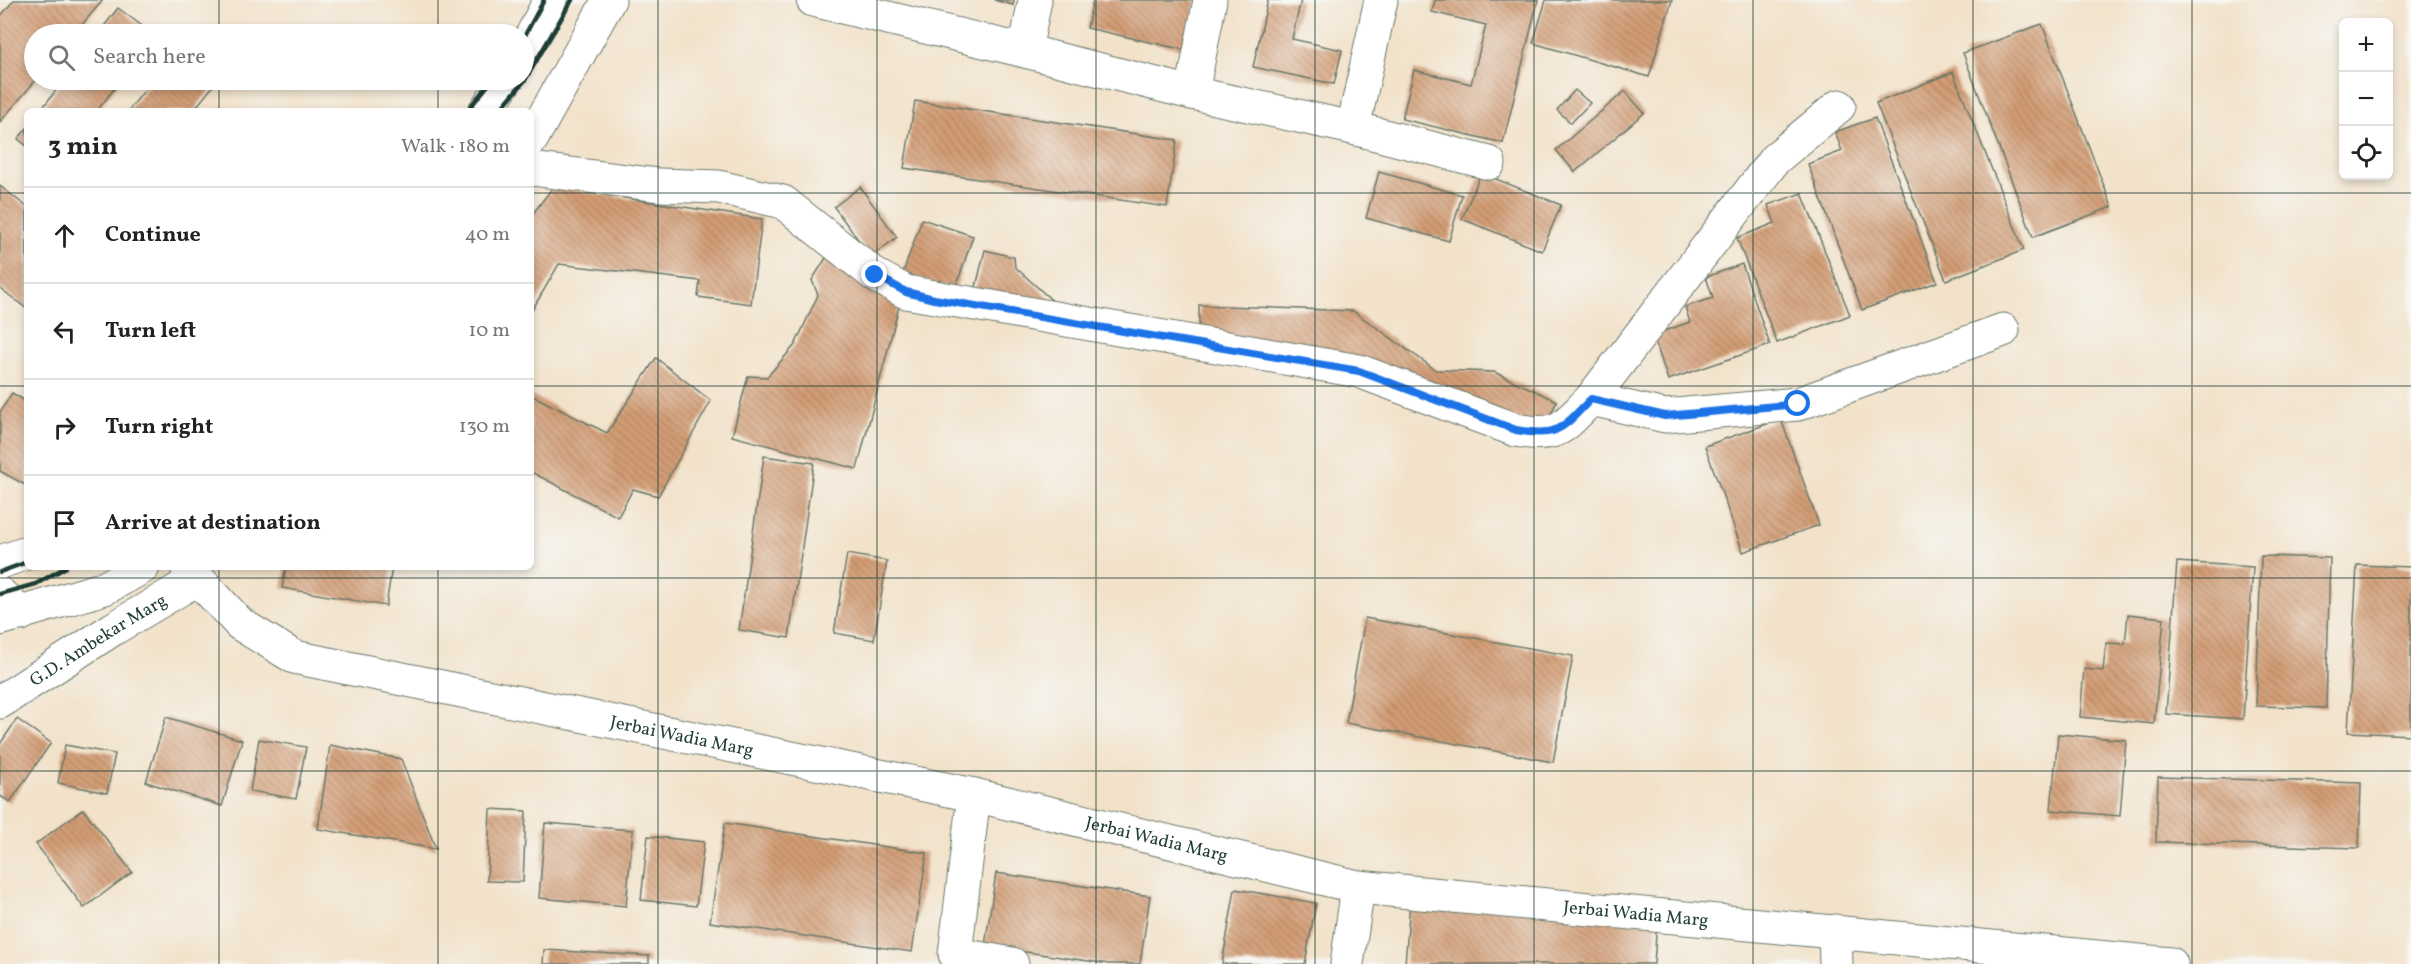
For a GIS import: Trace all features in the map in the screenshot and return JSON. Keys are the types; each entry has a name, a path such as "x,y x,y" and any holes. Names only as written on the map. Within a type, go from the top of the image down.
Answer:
{"street":[{"path":"534,31 550,0"},
{"path":"534,135 609,0"},
{"path":"813,0 846,4 1192,93 1353,128 1489,163"},
{"path":"1025,51 1035,0"},
{"path":"1192,93 1210,0"},
{"path":"1353,128 1381,0"},
{"path":"486,108 499,90"},
{"path":"534,169 659,185 719,187 783,202 875,275 906,292 1359,371 1516,430 1540,435 1562,428 1591,399 1775,159 1839,106"},
{"path":"1591,399 1665,416 1798,404 2003,330"},
{"path":"0,562 24,554"},
{"path":"7,609 105,588 138,570"},
{"name":"G.D. Ambekar Marg","path":"0,702 113,629 192,573"},
{"name":"Jerbai Wadia Marg","path":"192,573 240,624 294,657 974,795 1358,887 2171,964"},
{"path":"974,795 955,954 1012,964"},
{"path":"1347,964 1358,887"},
{"path":"1835,931 1836,964"}],"building":[{"path":"14,0 103,0 83,24 24,24 24,90 27,90 0,122 0,17"},
{"path":"994,0 1014,0 1013,5"},
{"path":"1093,0 1196,0 1185,50 1087,28"},
{"path":"1268,0 1301,0 1292,39 1342,50 1334,84 1253,67"},
{"path":"1435,0 1538,0 1503,143 1402,119 1414,70 1471,84 1486,25 1432,12"},
{"path":"1546,0 1672,0 1649,77 1533,43"},
{"path":"118,8 140,24 106,24"},
{"path":"2042,24 2112,207 2033,237 1963,53"},
{"path":"1953,72 2024,250 1946,280 1876,103"},
{"path":"56,90 113,90 99,108 42,108"},
{"path":"145,90 210,90 195,108 130,108"},
{"path":"1575,90 1590,103 1571,123 1557,110"},
{"path":"1625,91 1644,113 1575,172 1556,150"},
{"path":"915,101 1177,140 1167,207 904,168"},
{"path":"1875,118 1937,282 1862,310 1808,164 1842,151 1835,132"},
{"path":"24,132 24,144 18,139"},
{"path":"1379,172 1462,195 1449,241 1366,218"},
{"path":"1481,173 1561,205 1542,251 1462,219"},
{"path":"0,186 24,205 24,307 0,288"},
{"path":"553,187 762,219 751,304 698,297 700,281 559,264 534,307 534,212"},
{"path":"860,187 897,237 871,257 834,207"},
{"path":"1802,193 1850,315 1777,343 1737,238 1775,223 1768,205"},
{"path":"922,219 973,236 955,290 903,273"},
{"path":"985,250 1014,257 1015,267 1067,314 974,295"},
{"path":"829,253 899,306 857,469 732,436 748,376 767,377 795,345 818,295 812,280"},
{"path":"1742,264 1770,345 1668,380 1653,335 1690,322 1685,307 1713,298 1706,277"},
{"path":"1199,305 1353,311 1436,370 1494,372 1557,401 1544,428 1199,333"},
{"path":"656,358 711,401 658,496 633,489 618,517 534,474 534,396 607,433"},
{"path":"12,393 24,400 24,484 0,471 0,412"},
{"path":"1781,419 1819,525 1743,552 1705,446"},
{"path":"764,456 814,463 789,638 739,630"},
{"path":"847,554 887,561 874,640 834,633"},
{"path":"2261,556 2330,558 2326,708 2256,706"},
{"path":"2177,562 2253,567 2243,719 2166,714"},
{"path":"2357,565 2411,567 2411,735 2348,732"},
{"path":"285,570 392,570 386,606 282,588"},
{"path":"2128,614 2164,618 2154,724 2080,717 2084,669 2103,671 2106,643 2125,644"},
{"path":"1365,618 1573,656 1553,762 1346,723"},
{"path":"166,717 242,740 222,806 146,782"},
{"path":"17,719 51,743 10,802 0,796 0,744"},
{"path":"2058,734 2126,740 2120,816 2051,810"},
{"path":"259,739 306,747 296,799 250,791"},
{"path":"65,745 115,754 107,793 58,783"},
{"path":"330,745 401,759 436,849 318,829"},
{"path":"2158,777 2361,783 2359,848 2156,842"},
{"path":"83,809 132,872 84,908 36,844"},
{"path":"490,809 526,811 523,882 487,881"},
{"path":"545,823 633,830 626,906 539,898"},
{"path":"725,823 927,853 912,952 710,922"},
{"path":"648,836 704,842 696,906 641,900"},
{"path":"996,873 1150,896 1140,964 1109,964 985,946"},
{"path":"1235,889 1316,903 1305,964 1222,964"},
{"path":"1410,902 1657,920 1654,964 1405,964"},
{"path":"544,950 649,956 649,964 543,964"}],"railway":[{"path":"531,24 544,0"},
{"path":"534,65 572,0"},
{"path":"469,108 484,90"},
{"path":"502,108 517,90"},
{"path":"0,572 24,563"},
{"path":"0,594 36,584 61,570"}],"route":[{"path":"875,275 906,292 934,299 1359,371 1516,430 1540,435 1562,428 1591,399 1665,416 1798,404"}]}
